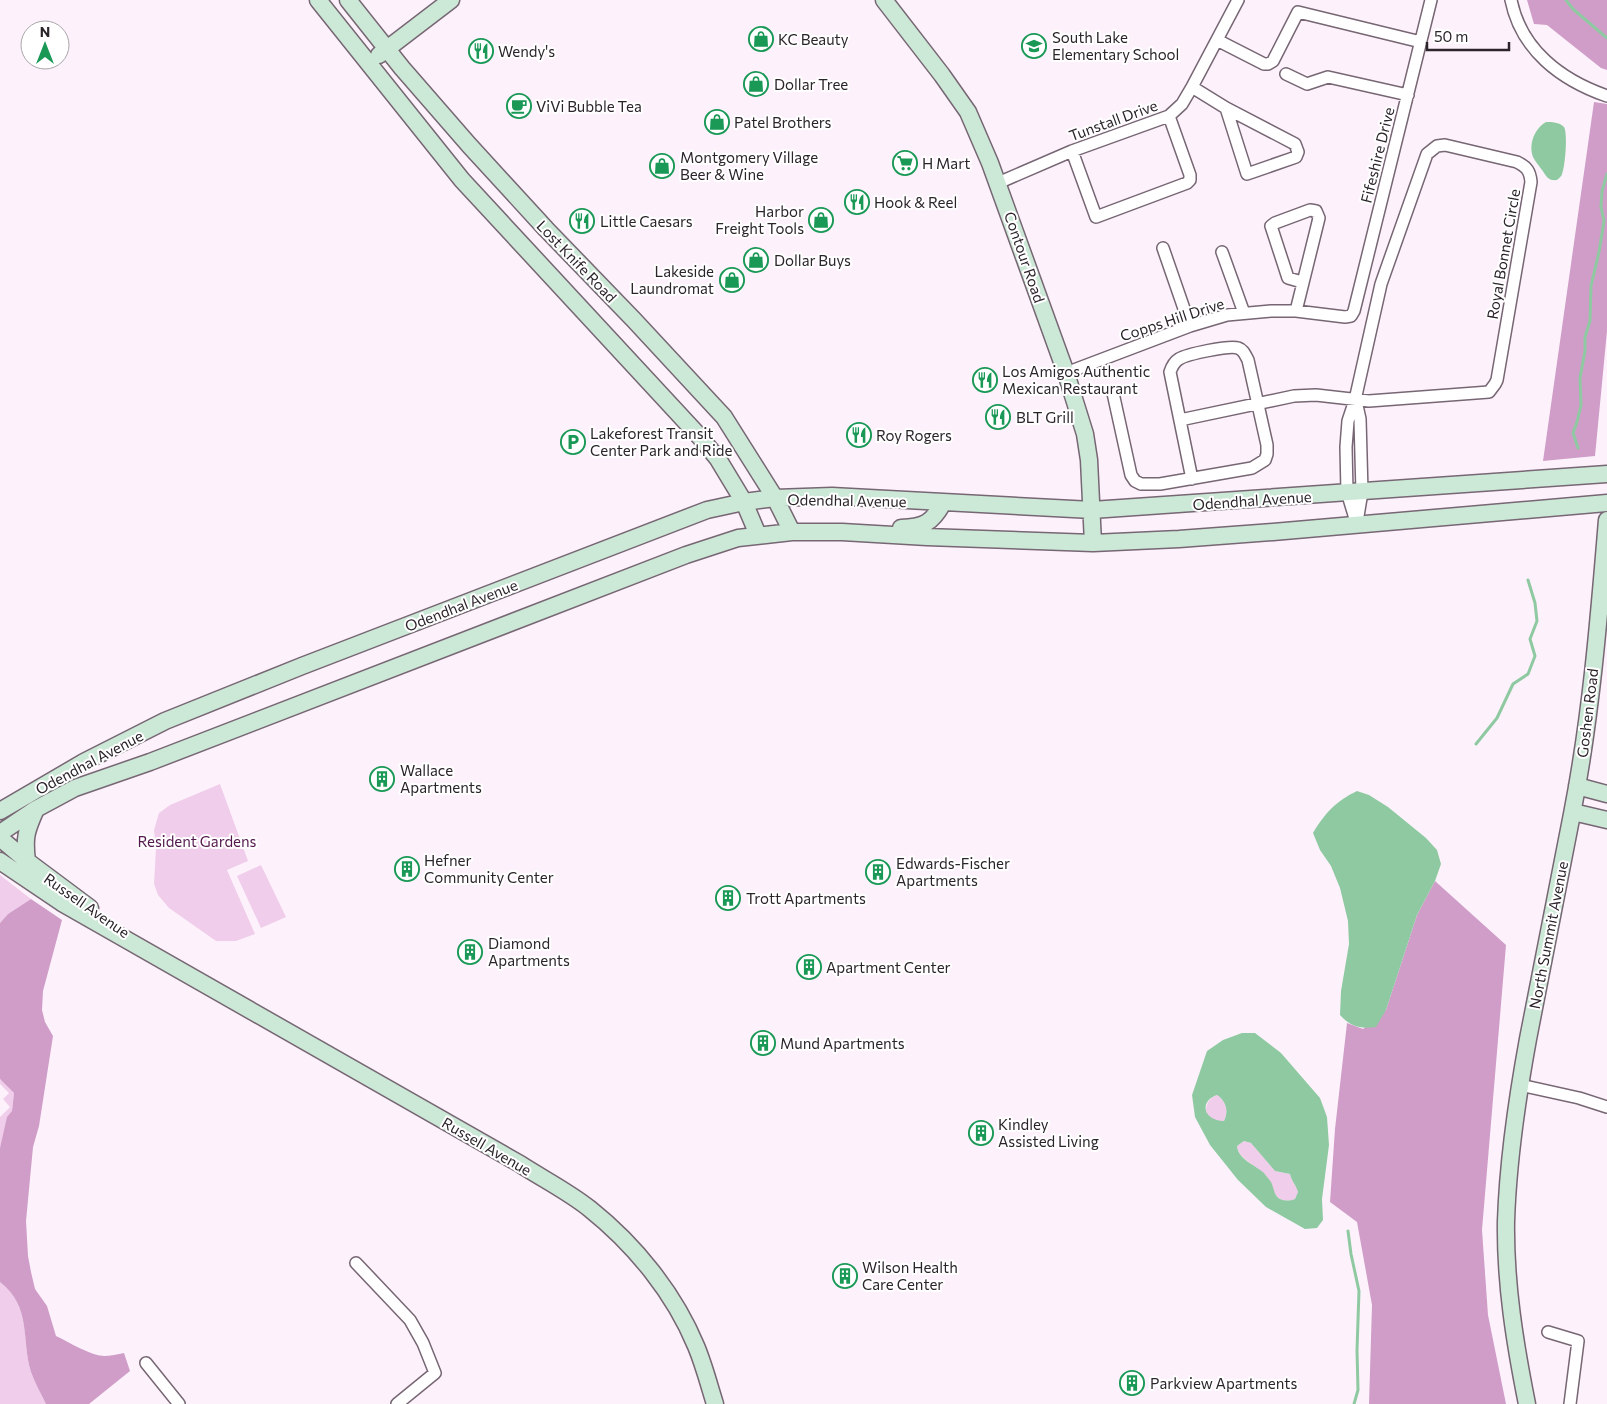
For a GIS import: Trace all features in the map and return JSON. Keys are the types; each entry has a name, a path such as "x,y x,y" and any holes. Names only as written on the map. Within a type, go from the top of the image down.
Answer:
{"street":[{"name":"Lost Knife Road","path":"318,0 462,180 700,437 718,459 744,502 758,535"},
{"name":"Lost Knife Road","path":"348,0 469,145 724,417 775,498 792,532"},
{"path":"369,63 451,0"},
{"name":"Contour Road","path":"884,0 968,112 998,183 1066,373 1085,434 1089,460 1093,543"},
{"name":"Tunstall Drive","path":"998,183 1072,151 1169,116 1182,104 1192,88 1238,0"},
{"name":"Fifeshire Drive","path":"1351,316 1432,0"},
{"path":"1511,0 1521,30 1534,49 1547,62 1573,82 1607,96"},
{"path":"1217,40 1264,64 1268,64 1273,61 1298,12 1421,42"},
{"path":"1286,74 1307,84 1328,77 1408,95"},
{"path":"1192,88 1295,144 1298,152 1296,157 1246,174 1226,108"},
{"path":"1072,151 1096,217 1187,183 1190,180 1190,174 1169,116"},
{"name":"Royal Bonnet Circle","path":"1355,400 1369,401 1488,392 1496,384 1531,182 1528,168 1517,162 1445,145 1437,146 1427,154 1381,284 1355,400 1360,419 1355,492 1357,525"},
{"path":"1296,312 1319,218 1316,211 1310,210 1271,226 1288,278 1302,282"},
{"path":"1163,248 1190,326"},
{"path":"1222,252 1244,313"},
{"name":"Copps Hill Drive","path":"1066,373 1190,326 1227,315 1271,310 1351,316"},
{"path":"1113,393 1131,475 1135,481 1141,484 1160,484 1192,479 1252,468 1264,460 1267,454 1267,445 1248,360 1243,350 1236,347 1223,348 1184,356 1172,365 1170,372 1192,479"},
{"path":"1180,420 1294,396 1316,395 1355,400"},
{"name":"Odendhal Avenue","path":"0,811 84,762 174,718 302,666 707,510 744,502 775,498 832,496 1092,510 1607,474"},
{"path":"842,532 919,527 932,520 943,503"},
{"name":"Odendhal Avenue","path":"0,832 75,788 150,762 686,555 738,538 792,532 842,532 1093,543 1179,539 1607,503"},
{"name":"Goshen Road","path":"1577,786 1591,694 1607,520"},
{"path":"1577,786 1607,794"},
{"name":"North Summit Avenue","path":"1527,1404 1514,1335 1506,1258 1507,1193 1520,1085 1577,786"},
{"path":"0,802 35,791"},
{"path":"26,861 26,831 36,810"},
{"path":"1573,812 1607,820"},
{"name":"Russell Avenue","path":"0,838 26,861 62,888 178,969"},
{"name":"Russell Avenue","path":"0,861 62,903 520,1164 590,1209 631,1247 668,1295 684,1320 696,1347 715,1404"},
{"path":"1520,1085 1579,1098 1607,1107"},
{"path":"356,1263 410,1320 423,1343 435,1373 397,1404"},
{"path":"1548,1332 1578,1341 1570,1404"},
{"path":"146,1363 179,1404"}],"green space":[{"name":"Resident Gardens","path":"220,784 248,861 227,870 255,934 236,941 216,941 169,908 158,895 154,884 156,848 154,830 159,813 170,805"},
{"path":"261,865 286,917 261,928 237,876"},
{"path":"0,875 31,899 8,914 0,923"},
{"path":"0,1079 14,1093 12,1111 0,1148 0,1117 10,1107 3,1099 9,1093 0,1084"},
{"path":"1217,1095 1226,1106 1224,1121 1211,1119 1206,1112 1207,1104"},
{"path":"1244,1141 1251,1143 1275,1171 1290,1174 1298,1192 1295,1199 1280,1199 1266,1176 1241,1155 1237,1146"},
{"path":"0,1282 17,1302 24,1324 31,1372 46,1404 0,1404"}],"shaded area":[{"path":"1527,0 1607,0 1607,70 1601,68 1547,25 1534,24"},
{"path":"1594,102 1607,104 1607,331 1595,456 1543,461"},
{"path":"1546,122 1560,124 1565,130 1564,165 1562,175 1557,180 1547,177 1534,159 1531,147 1536,132"},
{"path":"1357,791 1369,795 1388,807 1426,838 1437,850 1441,864 1435,881 1417,915 1386,1010 1376,1027 1370,1028 1352,1025 1340,1015 1341,991 1349,944 1348,921 1340,888 1331,866 1320,850 1313,833 1332,808"},
{"path":"1435,881 1506,945 1482,1230 1488,1315 1506,1404 1369,1404 1372,1305 1357,1222 1330,1202 1335,1129 1347,1023 1363,1029 1386,1010 1417,915"},
{"path":"31,899 62,920 43,991 42,1010 45,1022 53,1036 39,1126 33,1147 26,1221 31,1272 35,1289 47,1306 56,1336 98,1355 106,1356 124,1353 130,1371 89,1404 46,1404 31,1372 24,1324 17,1302 0,1282 0,1148 7,1117 12,1111 14,1093 0,1079 0,923 8,914"},
{"path":"1242,1033 1255,1033 1281,1053 1320,1098 1327,1117 1329,1145 1322,1199 1323,1220 1317,1228 1305,1229 1266,1207 1238,1180 1210,1145 1195,1117 1192,1095 1207,1051 1223,1040","holes":["1217,1095 1226,1106 1224,1121 1212,1118 1206,1110 1208,1102","1244,1141 1251,1143 1275,1171 1290,1174 1298,1192 1295,1199 1284,1200 1276,1196 1271,1182 1264,1173 1240,1155 1237,1146"]}],"waterway":[{"path":"1566,0 1573,9 1607,38"},
{"path":"1578,448 1573,433 1581,405 1580,378 1585,351 1585,337 1590,321 1591,286 1604,221 1601,207 1602,191 1607,174"},
{"path":"1476,744 1497,718 1513,684 1528,674 1535,656 1530,639 1537,621 1535,603 1528,580"},
{"path":"1348,1231 1359,1291 1358,1390 1354,1404"}],"place":[{"name":"KC Beauty","path":"761,39"},
{"name":"South Lake Elementary School","path":"1034,46"},
{"name":"Wendy's","path":"481,51"},
{"name":"Dollar Tree","path":"756,84"},
{"name":"ViVi Bubble Tea","path":"519,106"},
{"name":"Patel Brothers","path":"717,122"},
{"name":"H Mart","path":"905,163"},
{"name":"Montgomery Village Beer & Wine","path":"662,166"},
{"name":"Hook & Reel","path":"857,202"},
{"name":"Harbor Freight Tools","path":"821,220"},
{"name":"Little Caesars","path":"582,221"},
{"name":"Dollar Buys","path":"756,260"},
{"name":"Lakeside Laundromat","path":"732,280"},
{"name":"Los Amigos Authentic Mexican Restaurant","path":"985,380"},
{"name":"BLT Grill","path":"998,417"},
{"name":"Roy Rogers","path":"859,435"},
{"name":"Lakeforest Transit Center Park and Ride","path":"573,442"},
{"name":"Wallace Apartments","path":"382,779"},
{"name":"Hefner Community Center","path":"407,869"},
{"name":"Edwards-Fischer Apartments","path":"878,872"},
{"name":"Trott Apartments","path":"728,898"},
{"name":"Diamond Apartments","path":"470,952"},
{"name":"Apartment Center","path":"809,967"},
{"name":"Mund Apartments","path":"763,1043"},
{"name":"Kindley Assisted Living","path":"981,1133"},
{"name":"Wilson Health Care Center","path":"845,1276"},
{"name":"Parkview Apartments","path":"1132,1383"}]}
